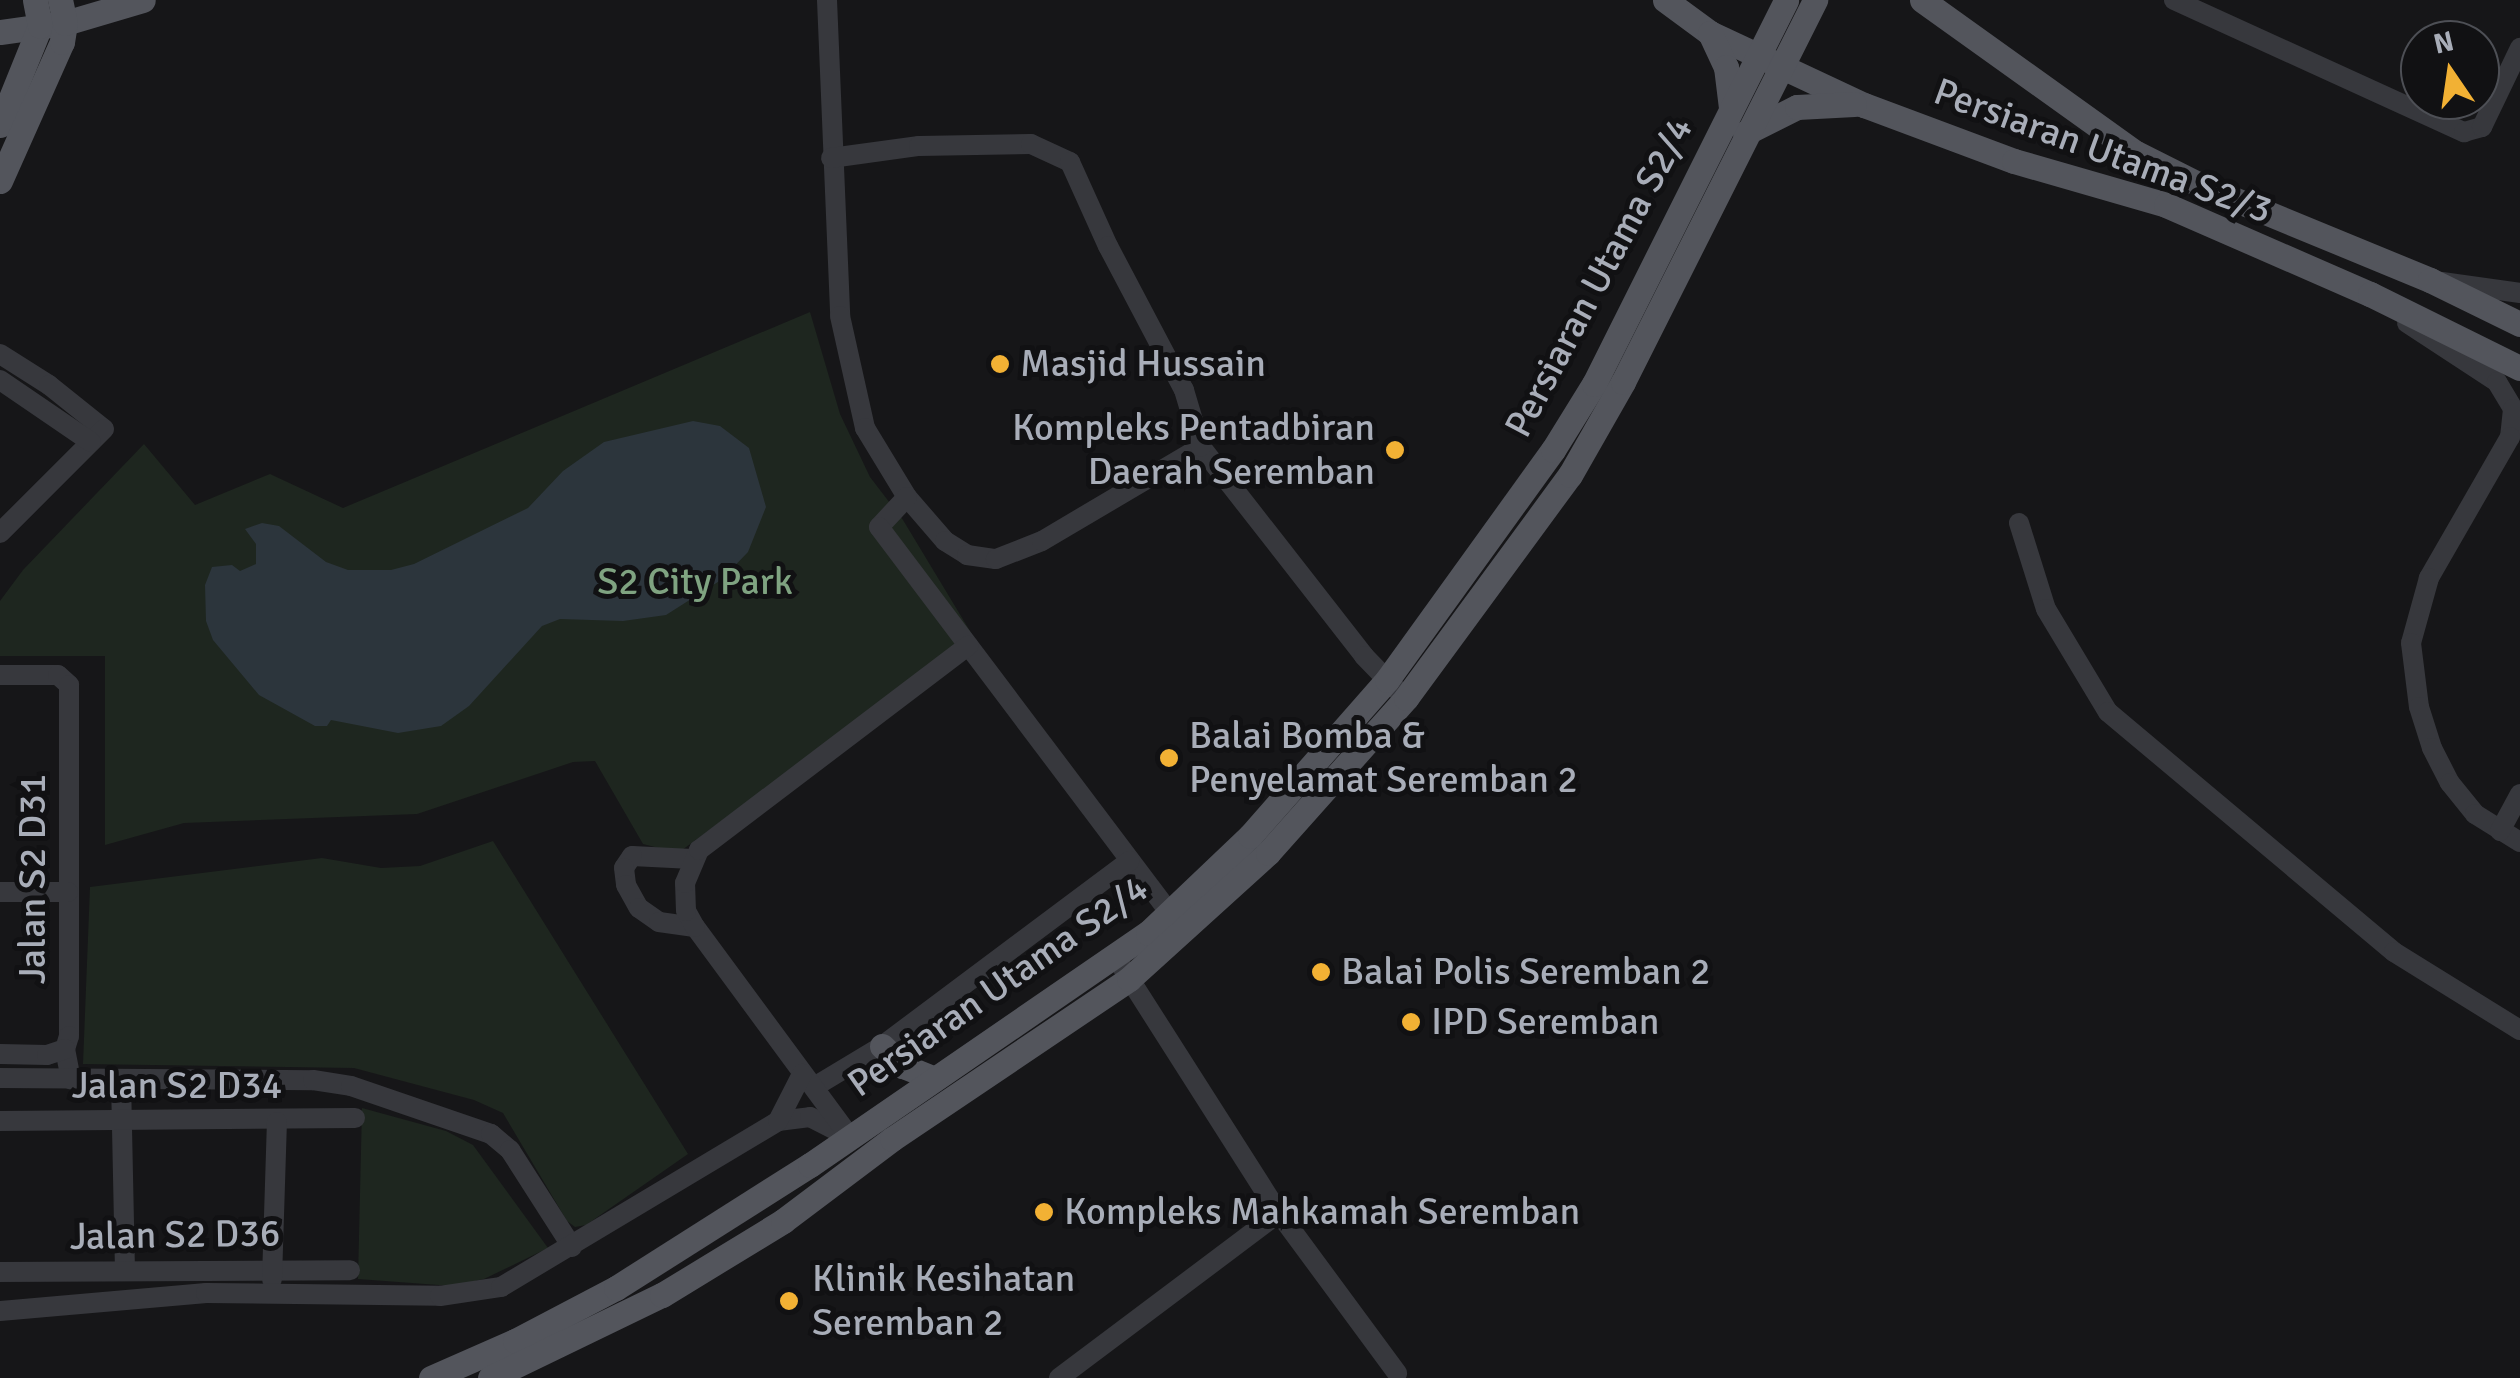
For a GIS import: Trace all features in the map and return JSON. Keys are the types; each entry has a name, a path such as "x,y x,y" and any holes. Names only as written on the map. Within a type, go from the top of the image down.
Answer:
{"main road":[{"path":"0,32 50,12 143,0"},
{"name":"Persiaran Utama S2/3","path":"1664,0 1710,33 1864,105 2014,160 2166,206 2370,294 2520,368"},
{"name":"Persiaran Utama S2/4","path":"490,1378 662,1296 783,1222 1122,968 1259,845 1396,689 1570,475 1623,382 1744,134 1786,0"},
{"name":"Persiaran Utama S2/4","path":"1396,689 1594,384 1732,106 1814,0"},
{"name":"Persiaran Utama S2/3","path":"1922,0 2136,153 2202,186 2430,280 2520,324"},
{"path":"0,126 50,12"},
{"path":"0,182 52,68 50,12"},
{"path":"1710,33 1726,67 1732,106"},
{"path":"1744,134 1798,107 1864,105"},
{"name":"Persiaran Utama S2/4","path":"431,1378 515,1342 616,1288 850,1137 933,1078 1122,968 1170,914 1259,845"},
{"path":"882,1046 902,1066 933,1078"},
{"path":"850,1137 862,1142 892,1140"}],"street":[{"path":"828,0 840,316 858,409 873,444 907,497 945,541 967,555 996,559 1042,541 1200,447"},
{"path":"2174,0 2464,132 2482,127 2520,48"},
{"path":"832,158 919,146 1030,144 1070,162 1108,246 1184,390 1200,447 1396,689"},
{"path":"2430,280 2520,293"},
{"path":"2370,294 2497,382 2513,409 2515,433 2430,578 2411,643 2412,674 2432,748 2474,814 2520,842"},
{"path":"0,354 49,385 97,435"},
{"path":"0,380 97,435"},
{"path":"0,533 97,435"},
{"path":"907,497 879,527 1170,914"},
{"path":"2019,523 2046,608 2108,712 2394,952 2520,1030"},
{"path":"850,1137 695,927 686,911 685,883 692,859 968,646"},
{"name":"Jalan S2 D31","path":"0,674 65,678 69,685 69,1036 64,1048 71,1079"},
{"path":"2500,831 2520,794"},
{"path":"692,859 632,856 624,868 626,885 640,908 660,922 695,927"},
{"path":"0,1311 271,1291 476,1294 530,1273 778,1120 808,1081 882,1046 1129,860"},
{"path":"0,892 68,892"},
{"path":"1122,968 1279,1212 1396,1372"},
{"path":"0,1054 47,1055 64,1048"},
{"path":"0,1078 314,1080 351,1086 470,1123 510,1150 572,1247"},
{"path":"120,1080 125,1270"},
{"name":"Jalan S2 D34","path":"0,1120 277,1122 355,1118"},
{"path":"778,1120 816,1118 850,1137"},
{"path":"271,1291 277,1122"},
{"path":"1059,1378 1279,1212"},
{"name":"Jalan S2 D36","path":"0,1272 350,1270"}],"green space":[{"name":"S2 City Park","path":"810,312 840,414 870,477 903,520 973,636 678,853 643,844 595,761 573,762 417,814 184,823 105,845 105,656 0,656 0,601 23,570 144,444 195,505 270,474 343,508"},
{"path":"493,841 688,1154 586,1225 575,1227 567,1221 503,1113 474,1100 354,1068 83,1064 90,887 322,858 381,868 420,866"},
{"path":"362,1108 446,1131 473,1145 548,1248 484,1279 452,1286 358,1279"}],"shaded area":[{"path":"693,421 720,426 749,448 766,507 748,552 721,580 666,615 623,621 560,619 542,626 469,706 441,726 398,733 331,720 327,726 315,726 259,695 213,640 206,621 205,585 212,567 232,565 240,571 256,564 256,544 245,529 262,523 279,526 326,562 348,570 391,570 414,564 528,508 563,471 604,442"}],"place":[{"name":"Masjid Hussain","path":"1000,364"},
{"name":"Kompleks Pentadbiran Daerah Seremban","path":"1395,450"},
{"name":"Balai Bomba & Penyelamat Seremban 2","path":"1169,758"},
{"name":"Balai Polis Seremban 2","path":"1321,972"},
{"name":"IPD Seremban","path":"1411,1022"},
{"name":"Kompleks Mahkamah Seremban","path":"1044,1212"},
{"name":"Klinik Kesihatan Seremban 2","path":"789,1301"}]}
